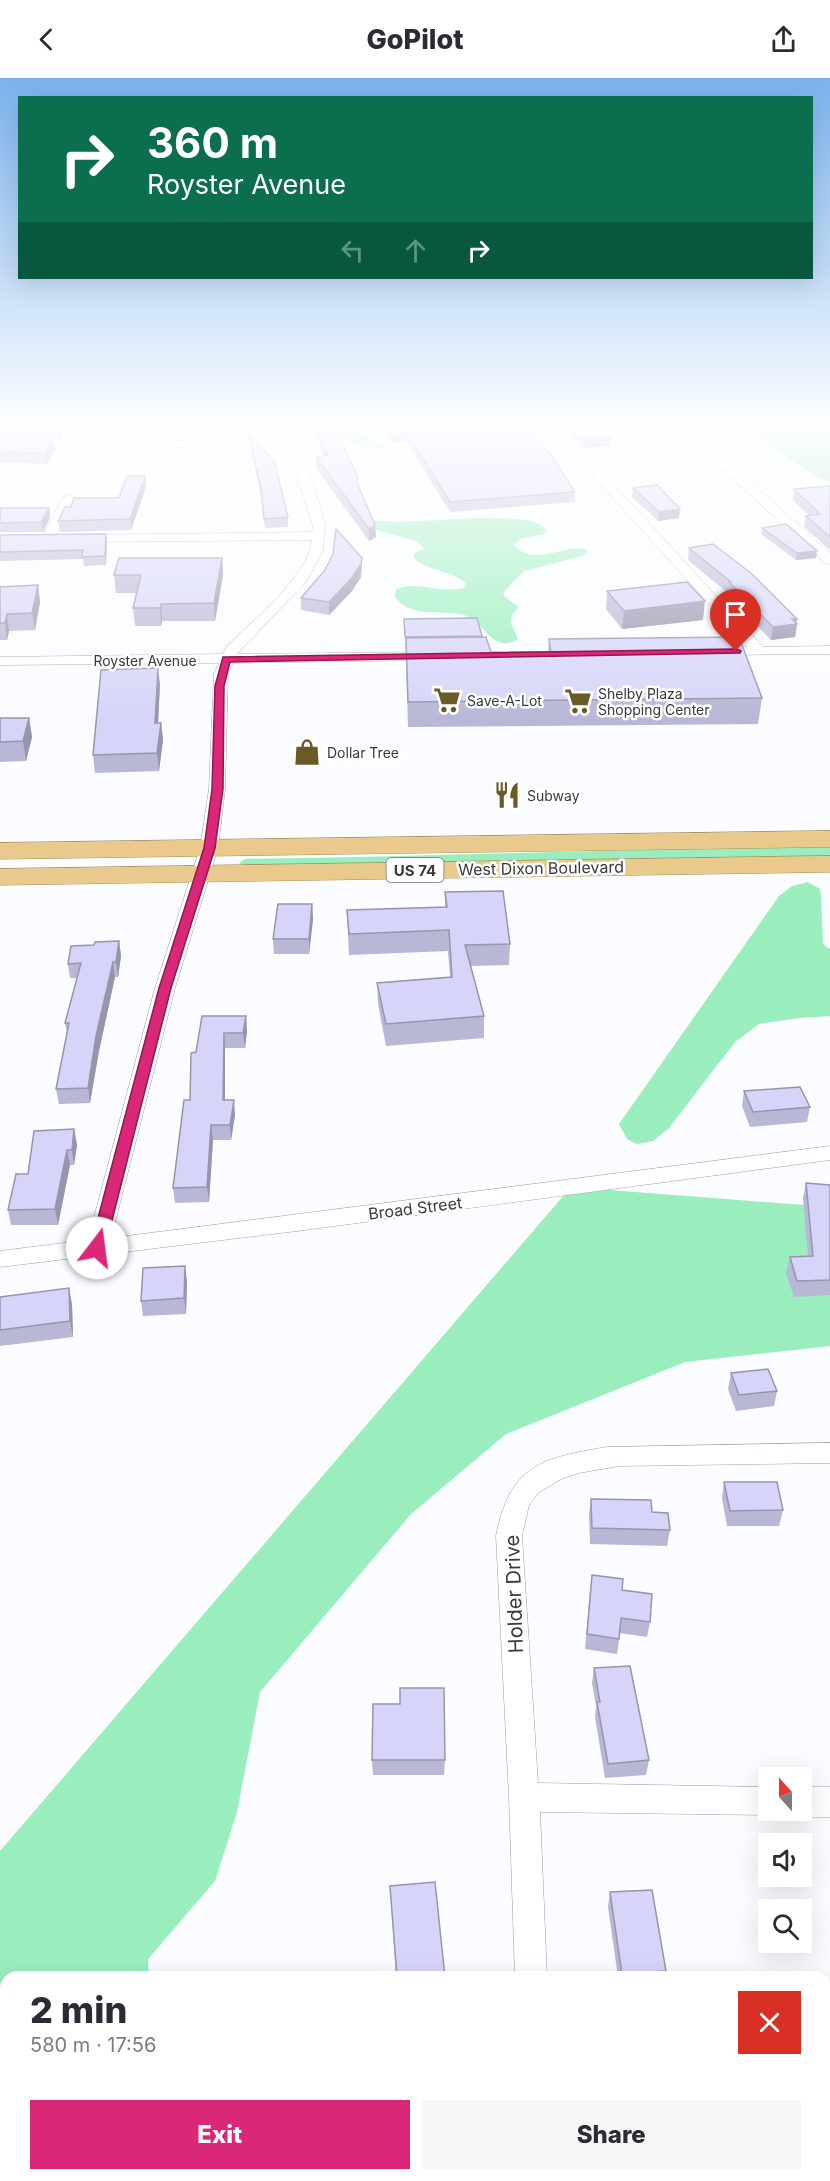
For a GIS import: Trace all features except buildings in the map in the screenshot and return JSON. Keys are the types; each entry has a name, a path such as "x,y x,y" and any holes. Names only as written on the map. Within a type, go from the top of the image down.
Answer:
{"highway":[{"name":"West Dixon Boulevard","path":"0,851 830,839"},
{"name":"West Dixon Boulevard","path":"0,877 830,864"}],"street":[{"path":"59,523 54,538 319,536"},
{"path":"97,1248 165,988 209,848 217,789 219,686 226,659 238,642 301,579 317,551 319,536 317,523"},
{"path":"642,523 759,651"},
{"path":"789,523 830,560"},
{"path":"699,652 830,650"},
{"name":"Royster Avenue","path":"0,661 450,656"},
{"name":"Broad Street","path":"0,1260 830,1153"},
{"name":"Holder Drive","path":"531,1971 524,1797 509,1536 514,1511 521,1494 537,1480 563,1467 609,1457 830,1453"},
{"path":"524,1797 758,1801"},
{"path":"812,1802 830,1802"}],"green space":[{"path":"364,523 537,523 547,531 544,534 520,539 514,545 522,552 541,555 579,548 587,550 587,553 524,571 503,593 519,607 512,615 511,623 518,639 509,643 501,643 471,618 464,615 417,611 401,603 395,596 396,589 421,586 454,589 463,588 466,583 453,575 425,566 414,558 415,553 424,549 417,541 362,526"},
{"path":"830,846 830,860 243,865 239,863 245,859"},
{"path":"808,882 820,889 823,944 830,949 830,1016 759,1024 735,1042 669,1128 653,1141 637,1144 627,1139 619,1124 779,896 792,886"},
{"path":"571,1187 830,1207 830,1346 685,1362 506,1434 411,1514 260,1692 237,1812 215,1881 148,1959 149,1971 0,1971 0,1851"}],"place":[{"name":"Save-A-Lot","path":"447,700"},
{"name":"Shelby Plaza Shopping Center","path":"578,701"},
{"name":"Dollar Tree","path":"307,752"},
{"name":"Subway","path":"507,795"}],"route":[{"path":"97,1248 165,988 209,848 217,789 219,686 226,659 736,651"}]}
